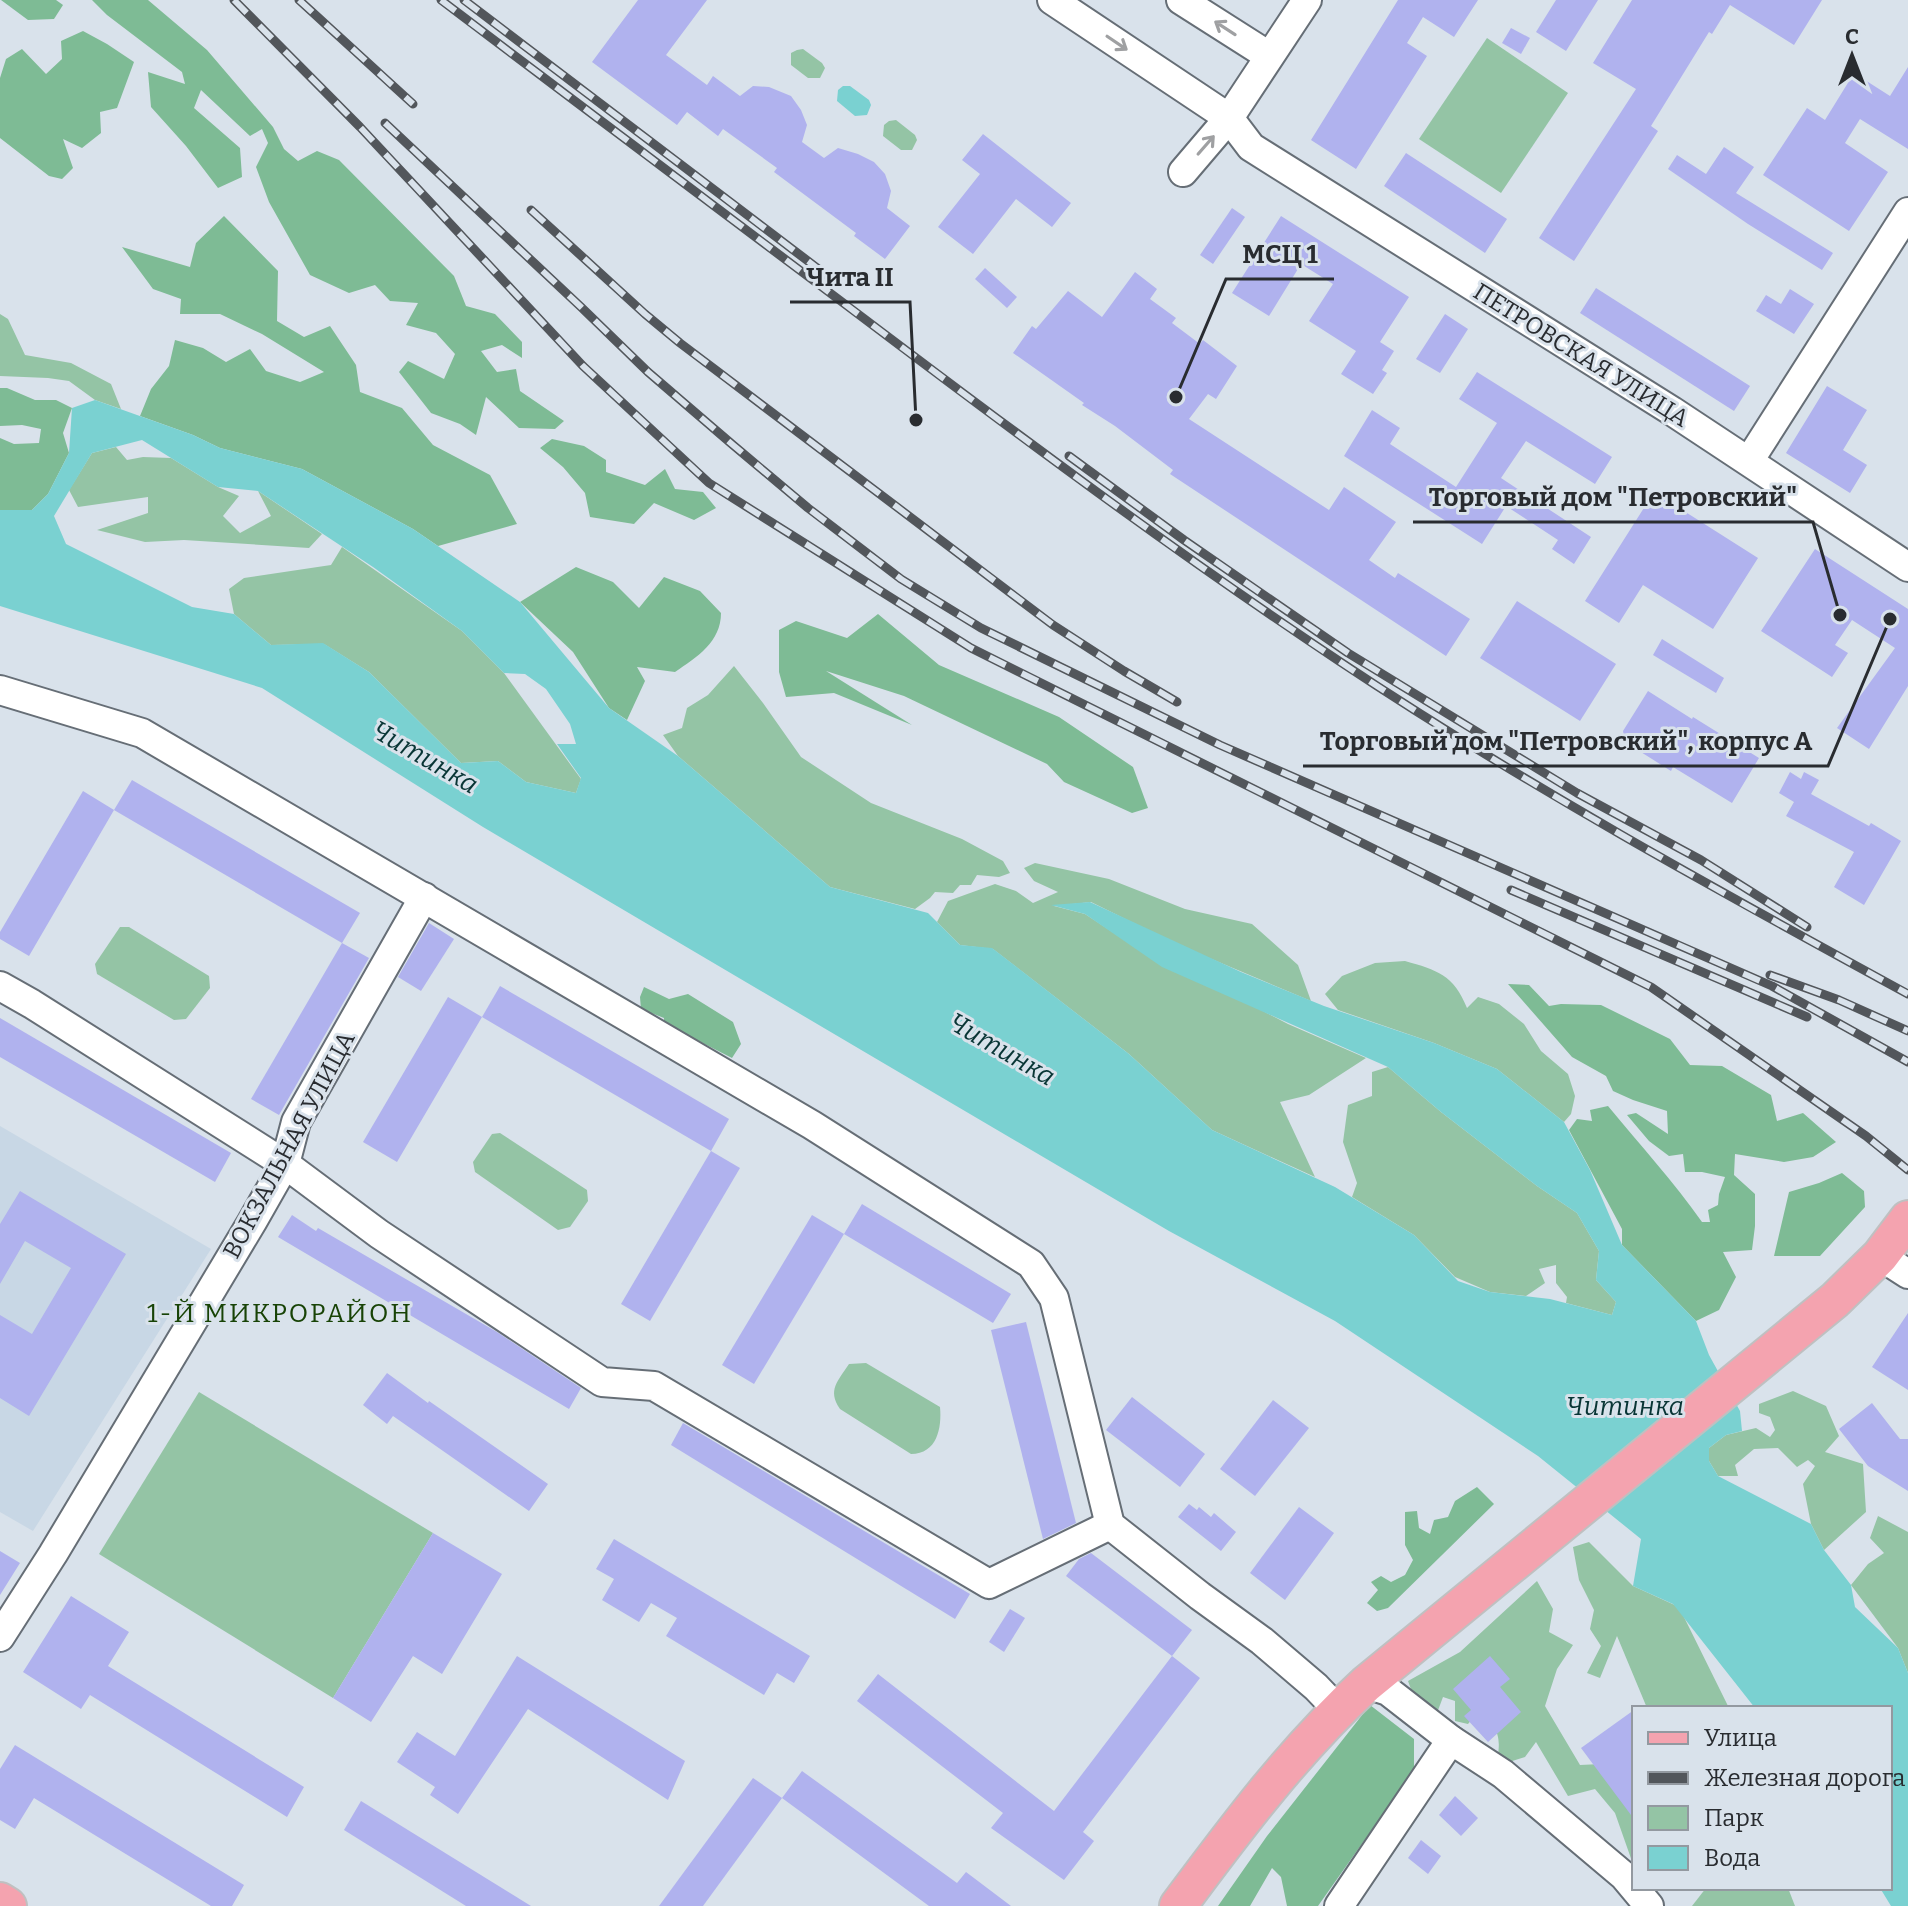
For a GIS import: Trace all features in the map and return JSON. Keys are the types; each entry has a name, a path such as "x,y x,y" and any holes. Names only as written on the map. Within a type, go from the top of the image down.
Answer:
{"main road":[{"path":"1178,1906 1252,1808 1338,1710 1835,1300 1894,1265 1908,1219"},
{"path":"0,1901 8,1906"}],"street":[{"path":"1052,0 1229,118"},
{"path":"1181,0 1269,56"},
{"path":"1183,172 1229,118 1307,0"},
{"name":"ПЕТРОВСКАЯ УЛИЦА","path":"1229,118 1251,147 1749,461 1908,567"},
{"path":"1749,461 1908,212"},
{"path":"0,690 142,733 812,1125 1031,1264 1054,1298 1110,1525 1262,1641 1338,1710"},
{"name":"ВОКЗАЛЬНАЯ УЛИЦА","path":"0,1637 252,1222 285,1164 296,1122 424,897"},
{"path":"0,986 285,1164 379,1234 602,1382 654,1386 989,1584 1110,1525"},
{"path":"1366,1684 1388,1691 1451,1740 1503,1774 1632,1886"},
{"path":"1339,1906 1451,1740"},
{"path":"1636,1890 1649,1906"}],"shaded area":[{"path":"0,1126 211,1249 33,1531 0,1512"}],"green space":[{"path":"1,0 56,0 63,5 54,19 28,20"},
{"path":"92,0 148,0 207,50 273,127 284,149 298,161 317,151 339,160 454,276 466,306 495,314 522,342 522,358 502,345 481,351 497,372 516,369 520,391 564,421 555,429 519,428 486,397 476,435 460,424 431,413 399,372 408,361 444,379 455,354 436,333 406,325 418,303 390,301 375,285 349,293 310,275 269,202 256,167 268,143 262,129 250,136 201,90 194,108 240,148 242,177 218,188 151,107 148,72 185,84 182,72"},
{"path":"83,31 134,62 117,108 100,112 101,133 82,148 63,139 73,168 62,179 49,176 0,138 0,78 6,59 22,49 46,74 62,59 61,41"},
{"path":"1487,38 1568,93 1501,193 1419,139"},
{"path":"803,49 825,68 820,78 808,78 791,65 791,53"},
{"path":"896,120 915,135 917,140 912,150 901,150 883,136 884,125"},
{"path":"224,216 278,271 277,321 304,337 330,326 356,365 360,392 402,408 433,445 490,475 517,524 438,546 413,529 302,469 220,448 140,416 151,389 169,366 175,340 203,348 226,362 250,349 266,371 300,382 324,372 262,334 220,314 180,314 181,299 153,289 122,247 190,267 196,243"},
{"path":"0,314 8,319 25,355 71,363 111,384 121,409 95,400 69,381 0,376"},
{"path":"0,388 35,400 56,400 72,408 63,433 69,453 48,494 32,510 0,510 0,438 14,444 39,443 41,429 22,425 0,426"},
{"path":"552,439 584,446 606,460 606,472 645,485 665,469 675,489 703,492 716,508 694,520 654,503 634,524 590,517 585,493 563,467 540,448"},
{"path":"116,447 127,460 171,458 239,496 223,516 240,533 271,516 258,491 322,534 309,548 184,540 145,542 97,530 148,513 148,497 78,507 69,490 92,453"},
{"path":"342,547 462,631 504,673 581,779 576,793 526,782 498,761 461,763 369,672 324,644 271,645 234,614 229,589 244,578 331,565"},
{"path":"576,567 613,582 639,608 664,577 700,591 721,613 717,632 706,648 675,672 637,667 645,681 627,720 609,708 573,652 520,602"},
{"path":"878,614 939,665 1059,717 1133,767 1148,808 1132,813 1064,782 1047,764 904,696 826,671 912,725 834,693 786,697 779,672 779,630 796,621 847,638"},
{"path":"734,666 801,757 871,803 962,839 1003,861 1010,873 999,877 977,875 971,885 960,885 953,893 935,892 915,909 830,887 678,756 663,735 682,728 687,708 708,695"},
{"path":"1035,863 1109,879 1185,909 1252,924 1298,965 1311,1001 1176,944 1091,902 1054,906 1085,914 1117,935 1288,1024 1366,1058 1309,1095 1280,1102 1315,1177 1212,1130 1129,1054 993,949 960,945 937,922 948,901 995,884 1016,891 1033,903 1058,892 1034,881 1024,868"},
{"path":"120,927 129,927 209,976 210,988 186,1019 174,1020 97,974 95,964"},
{"path":"1405,961 1450,981 1467,1008 1478,997 1499,1004 1524,1024 1541,1051 1568,1074 1575,1096 1571,1114 1564,1122 1497,1069 1434,1043 1338,1010 1325,994 1342,976 1375,963"},
{"path":"1508,984 1529,985 1549,1006 1601,1005 1670,1039 1690,1065 1722,1066 1771,1095 1777,1121 1803,1113 1836,1142 1813,1157 1784,1162 1735,1154 1734,1175 1755,1194 1755,1226 1752,1250 1723,1252 1736,1277 1719,1310 1696,1321 1622,1245 1622,1229 1569,1130 1577,1119 1592,1121 1590,1110 1608,1106 1702,1222 1710,1222 1708,1210 1718,1205 1725,1177 1685,1172 1683,1154 1669,1156 1649,1141 1627,1115 1636,1113 1668,1134 1667,1111 1613,1091 1606,1076 1572,1057"},
{"path":"644,987 669,999 688,994 733,1022 741,1044 732,1058 685,1034 677,1038 664,1030 664,1018 641,1009 640,997"},
{"path":"1388,1067 1441,1112 1577,1213 1599,1251 1596,1280 1616,1302 1612,1315 1566,1303 1567,1297 1556,1283 1556,1265 1539,1269 1545,1283 1526,1296 1490,1292 1455,1277 1414,1235 1352,1197 1357,1183 1343,1142 1348,1105 1372,1096 1372,1072"},
{"path":"500,1133 587,1190 588,1201 570,1227 558,1230 475,1172 473,1162 492,1134"},
{"path":"1842,1173 1864,1191 1865,1207 1820,1256 1774,1256 1789,1192"},
{"path":"866,1363 940,1407 939,1431 927,1450 911,1454 840,1409 834,1396 838,1381 849,1364"},
{"path":"1793,1391 1826,1406 1839,1436 1825,1452 1863,1464 1866,1512 1824,1550 1811,1524 1803,1484 1815,1466 1808,1460 1797,1467 1778,1448 1754,1449 1735,1465 1738,1476 1718,1476 1709,1461 1709,1448 1726,1435 1756,1428 1770,1437 1775,1430 1770,1417 1759,1413 1759,1404"},
{"path":"199,1392 433,1533 333,1698 99,1554"},
{"path":"1477,1487 1494,1504 1388,1608 1377,1611 1367,1603 1378,1590 1371,1582 1381,1576 1391,1582 1405,1575 1413,1560 1405,1545 1405,1512 1417,1511 1419,1528 1430,1534 1434,1520 1448,1517 1455,1501"},
{"path":"1878,1516 1908,1532 1908,1673 1898,1648 1851,1585 1868,1564 1884,1553 1870,1538"},
{"path":"1589,1542 1633,1586 1679,1607 1728,1706 1646,1706 1617,1636 1600,1678 1587,1673 1601,1646 1590,1629 1594,1610 1579,1580 1573,1547"},
{"path":"1537,1581 1553,1609 1549,1632 1573,1645 1557,1669 1545,1706 1580,1765 1601,1764 1632,1806 1632,1861 1615,1813 1595,1789 1568,1796 1536,1742 1525,1757 1509,1762 1498,1755 1496,1730 1477,1713 1468,1724 1455,1721 1455,1701 1443,1697 1437,1713 1416,1703 1408,1681 1460,1652"},
{"path":"1370,1705 1414,1739 1414,1770 1318,1906 1287,1906 1281,1877 1272,1868 1250,1906 1218,1906 1267,1836"},
{"path":"1704,1890 1789,1890 1795,1906 1692,1906"}],"water":[{"path":"850,86 869,100 871,105 867,115 855,116 837,101 838,90"},
{"name":"Читинка","path":"95,400 193,435 220,448 302,469 413,529 520,602 609,708 678,756 830,887 928,913 960,945 992,948 1129,1054 1212,1130 1335,1187 1414,1235 1458,1281 1490,1292 1550,1299 1612,1315 1616,1302 1596,1280 1599,1251 1577,1213 1441,1112 1388,1067 1162,967 1085,914 1051,905 1090,902 1241,972 1497,1069 1564,1122 1590,1170 1622,1245 1696,1321 1709,1355 1740,1411 1742,1431 1726,1435 1709,1448 1709,1461 1718,1476 1811,1524 1824,1550 1851,1585 1855,1607 1898,1648 1908,1673 1908,1906 1891,1906 1881,1890 1892,1890 1892,1706 1753,1706 1673,1604 1633,1586 1641,1539 1538,1456 1335,1321 1169,1231 483,827 262,688 0,606 0,510 32,510 48,494 69,453 72,408","holes":["142,440 218,487 258,491 373,567 462,631 504,673 525,674 546,689 570,724 576,744 557,744 581,778 576,793 526,782 498,761 461,763 369,672 323,643 271,645 234,614 192,607 66,544 54,516 92,453"]}],"building":[{"path":"638,0 707,0 666,55 707,85 713,76 740,96 753,86 769,87 791,96 807,125 802,142 824,158 838,148 874,162 885,174 891,191 887,208 910,226 885,259 854,236 856,233 774,172 777,168 723,129 718,136 687,112 677,125 592,62"},
{"path":"1398,0 1478,0 1454,37 1423,17 1407,43 1427,56 1356,169 1311,140"},
{"path":"1556,0 1598,0 1566,51 1536,32"},
{"path":"1632,0 1822,0 1794,45 1730,5 1712,34 1709,32 1651,126 1658,131 1574,261 1539,238 1636,89 1593,63"},
{"path":"1511,28 1530,38 1521,54 1502,43"},
{"path":"1908,67 1908,149 1860,119 1845,143 1888,172 1849,231 1763,175 1807,108 1825,120 1854,73 1890,96"},
{"path":"983,134 1071,203 1052,227 1016,199 973,254 938,227 980,174 962,160"},
{"path":"1724,147 1754,167 1736,193 1833,253 1822,270 1668,169 1677,155 1706,174"},
{"path":"1406,153 1507,219 1485,253 1384,186"},
{"path":"1232,208 1245,217 1213,264 1200,255"},
{"path":"1281,216 1409,297 1380,342 1394,351 1382,370 1387,373 1373,394 1341,374 1356,351 1309,321 1333,284 1301,264 1269,316 1232,293"},
{"path":"985,268 1017,297 1007,308 975,279"},
{"path":"1135,272 1157,289 1150,299 1176,318 1172,323 1200,344 1203,340 1237,366 1216,399 1208,394 1189,419 1329,510 1344,487 1396,522 1369,560 1395,578 1398,573 1470,619 1446,656 1170,474 1173,470 1013,353 1032,326 1036,329 1068,291 1102,317"},
{"path":"1596,288 1750,386 1734,411 1580,313"},
{"path":"1790,289 1814,304 1794,334 1756,311 1766,295 1781,304"},
{"path":"1445,314 1468,329 1440,373 1416,359"},
{"path":"1477,372 1612,457 1595,484 1526,441 1501,478 1591,537 1574,564 1552,549 1558,540 1506,506 1482,544 1344,456 1372,410 1400,428 1390,444 1456,487 1497,423 1459,399"},
{"path":"1827,386 1867,410 1843,450 1867,465 1850,493 1786,453"},
{"path":"1654,492 1758,558 1713,629 1643,585 1619,623 1585,601"},
{"path":"1815,549 1908,609 1908,686 1869,749 1837,728 1895,648 1852,620 1835,645 1848,653 1832,677 1761,631"},
{"path":"1517,601 1616,664 1580,721 1480,658"},
{"path":"1662,639 1724,678 1716,693 1653,655"},
{"path":"1648,691 1759,758 1732,803 1673,767 1671,771 1625,742 1623,731"},
{"path":"1790,772 1801,779 1804,772 1819,780 1811,794 1901,841 1864,905 1834,887 1854,852 1786,816 1794,802 1779,793"},
{"path":"132,780 360,913 342,943 114,810"},
{"path":"83,791 114,810 29,956 0,939 0,932"},
{"path":"429,923 454,939 421,991 398,977"},
{"path":"342,943 369,958 279,1115 251,1099"},
{"path":"500,986 729,1119 711,1151 482,1017"},
{"path":"448,997 482,1017 397,1162 363,1142"},
{"path":"0,1018 231,1153 215,1182 0,1057"},
{"path":"711,1151 740,1168 650,1321 621,1304"},
{"path":"20,1191 126,1254 29,1416 0,1398 0,1315 32,1334 71,1268 25,1241 0,1284 0,1224"},
{"path":"862,1204 1011,1294 993,1323 844,1234"},
{"path":"292,1215 497,1332 581,1388 569,1409 278,1237"},
{"path":"812,1215 844,1234 754,1384 722,1365"},
{"path":"1908,1313 1908,1390 1872,1367"},
{"path":"1026,1322 1076,1523 1043,1539 991,1330"},
{"path":"387,1373 548,1484 529,1511 393,1416 387,1424 363,1405"},
{"path":"1132,1397 1205,1454 1180,1487 1106,1430"},
{"path":"1273,1400 1309,1428 1255,1496 1220,1469"},
{"path":"1872,1403 1900,1439 1908,1439 1908,1491 1868,1466 1839,1429"},
{"path":"683,1423 970,1594 955,1619 671,1445"},
{"path":"1189,1504 1197,1510 1199,1507 1211,1517 1214,1513 1236,1532 1221,1551 1178,1517"},
{"path":"1299,1507 1334,1533 1285,1600 1250,1573"},
{"path":"433,1533 502,1574 442,1674 413,1656 371,1722 333,1698"},
{"path":"614,1539 810,1656 794,1683 777,1673 764,1695 666,1636 677,1618 651,1603 639,1622 602,1600 614,1579 596,1569"},
{"path":"0,1551 20,1563 0,1595"},
{"path":"1091,1553 1192,1630 1172,1656 1066,1576 1079,1559"},
{"path":"71,1596 129,1632 108,1666 304,1787 287,1817 90,1695 81,1709 23,1672"},
{"path":"1010,1609 1025,1618 1004,1652 989,1642"},
{"path":"517,1656 685,1761 668,1800 528,1709 458,1814 430,1795 435,1787 397,1762 417,1732 455,1756"},
{"path":"1172,1656 1200,1678 1083,1832 1094,1841 1064,1880 991,1828 1003,1813 857,1701 878,1674 1054,1811"},
{"path":"1490,1656 1510,1679 1500,1687 1521,1712 1488,1742 1464,1716 1471,1710 1453,1689"},
{"path":"1632,1711 1632,1816 1581,1748"},
{"path":"15,1745 244,1885 232,1906 211,1906 34,1798 15,1829 0,1820 0,1769"},
{"path":"802,1771 957,1883 966,1872 1011,1906 929,1906 782,1798"},
{"path":"753,1778 782,1798 703,1906 659,1906"},
{"path":"1455,1796 1478,1818 1461,1836 1439,1815"},
{"path":"361,1801 531,1906 466,1906 344,1830"},
{"path":"1421,1840 1441,1856 1428,1874 1408,1858"}],"railway":[{"path":"234,0 360,127 583,366 709,483 971,648 1651,987 1866,1136 1908,1170"},
{"path":"299,0 413,104"},
{"path":"441,0 1038,449 1278,620 1478,750 1691,875 1908,994"},
{"path":"464,0 829,277"},
{"path":"385,123 648,372 808,508 901,579 981,628 1220,745 1772,986 1908,1062"},
{"path":"531,210 680,343 1053,625 1177,702"},
{"path":"1069,456 1348,653 1577,793 1701,860 1807,927"},
{"path":"1511,890 1807,1017"},
{"path":"1770,975 1839,1000 1908,1031"}],"place":[{"name":"МСЦ 1","path":"1176,397"},
{"name":"Чита II","path":"916,420"},
{"name":"Торговый дом \"Петровский\"","path":"1840,615"},
{"name":"Торговый дом \"Петровский\", корпус А","path":"1890,619"}],"district":[{"name":"1-Й МИКРОРАЙОН","path":"280,1313"}]}
